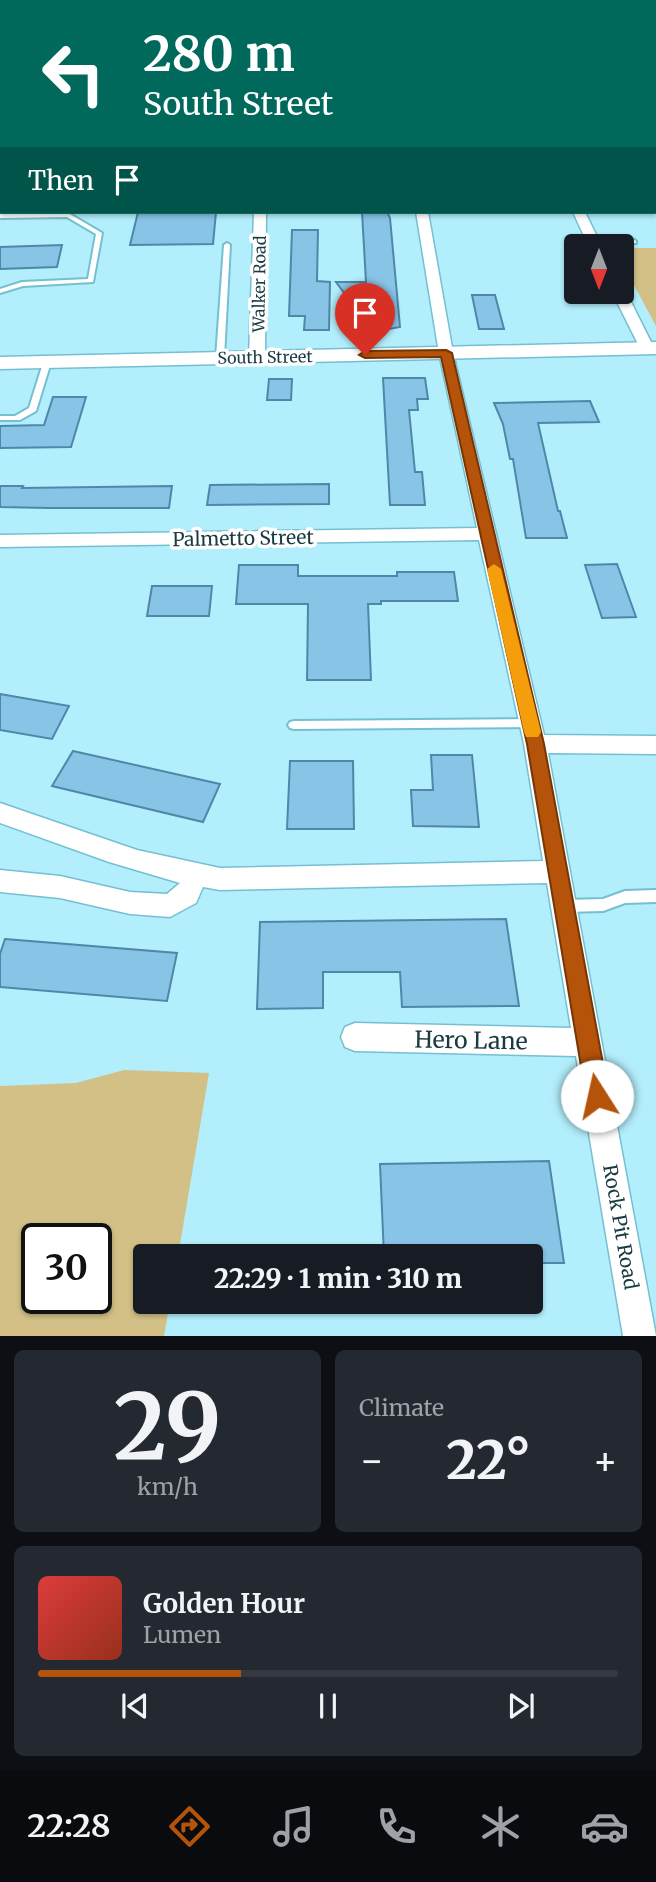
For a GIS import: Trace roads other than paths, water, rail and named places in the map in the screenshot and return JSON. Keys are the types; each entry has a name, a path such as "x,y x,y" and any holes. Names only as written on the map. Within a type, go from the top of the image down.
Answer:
{"main road":[{"name":"South Street","path":"1,365 651,348"}],"street":[{"name":"Walker Road","path":"257,357 260,214"},
{"name":"Rock Pit Road","path":"422,214 446,353 533,734 640,1336"},
{"path":"580,214 590,234"},
{"path":"626,304 651,348"},
{"name":"Palmetto Street","path":"0,541 486,534"},
{"path":"533,734 656,745"},
{"path":"0,813 195,877 220,879 558,872"},
{"path":"0,881 60,887 130,902 170,906 187,895 195,877"},
{"name":"Hero Lane","path":"355,1037 588,1042"}],"lane":[{"path":"0,216 68,215 99,233 91,281 22,284 0,291"},
{"path":"220,358 227,245"},
{"path":"0,418 17,418 33,409 47,362"},
{"path":"295,725 533,734"},
{"path":"564,906 603,905 625,897 656,897"}]}
